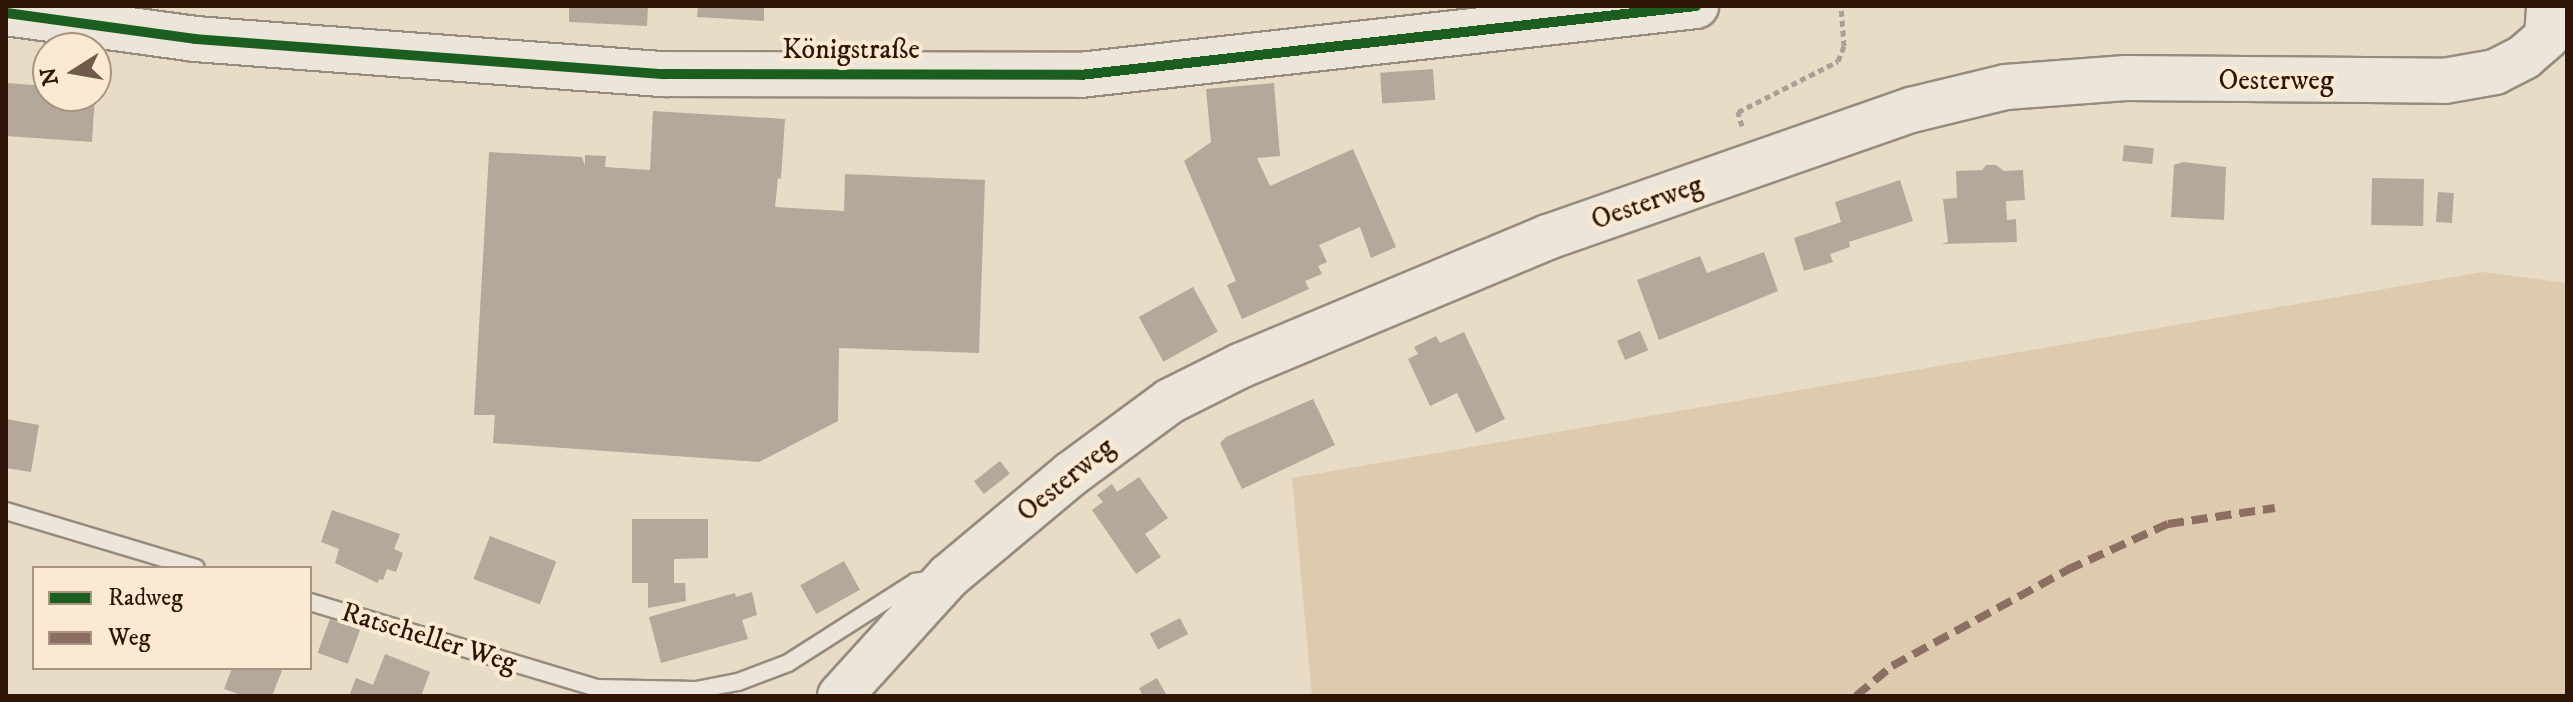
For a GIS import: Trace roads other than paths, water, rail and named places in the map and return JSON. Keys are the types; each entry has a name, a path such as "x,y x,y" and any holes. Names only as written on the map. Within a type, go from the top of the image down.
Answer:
{"main road":[{"name":"Königstraße","path":"6,13 195,39 664,74 1080,75 1696,6"},
{"name":"Oesterweg","path":"840,696 949,576 1071,474 1170,401 1270,353 1548,237 1911,110 1976,92 2126,78 2444,81 2495,72 2524,57 2547,37 2549,6"}],"lane":[{"path":"6,511 189,566"},
{"name":"Ratscheller Weg","path":"312,603 597,688 696,690 738,682 788,663 915,582 949,576"}]}
